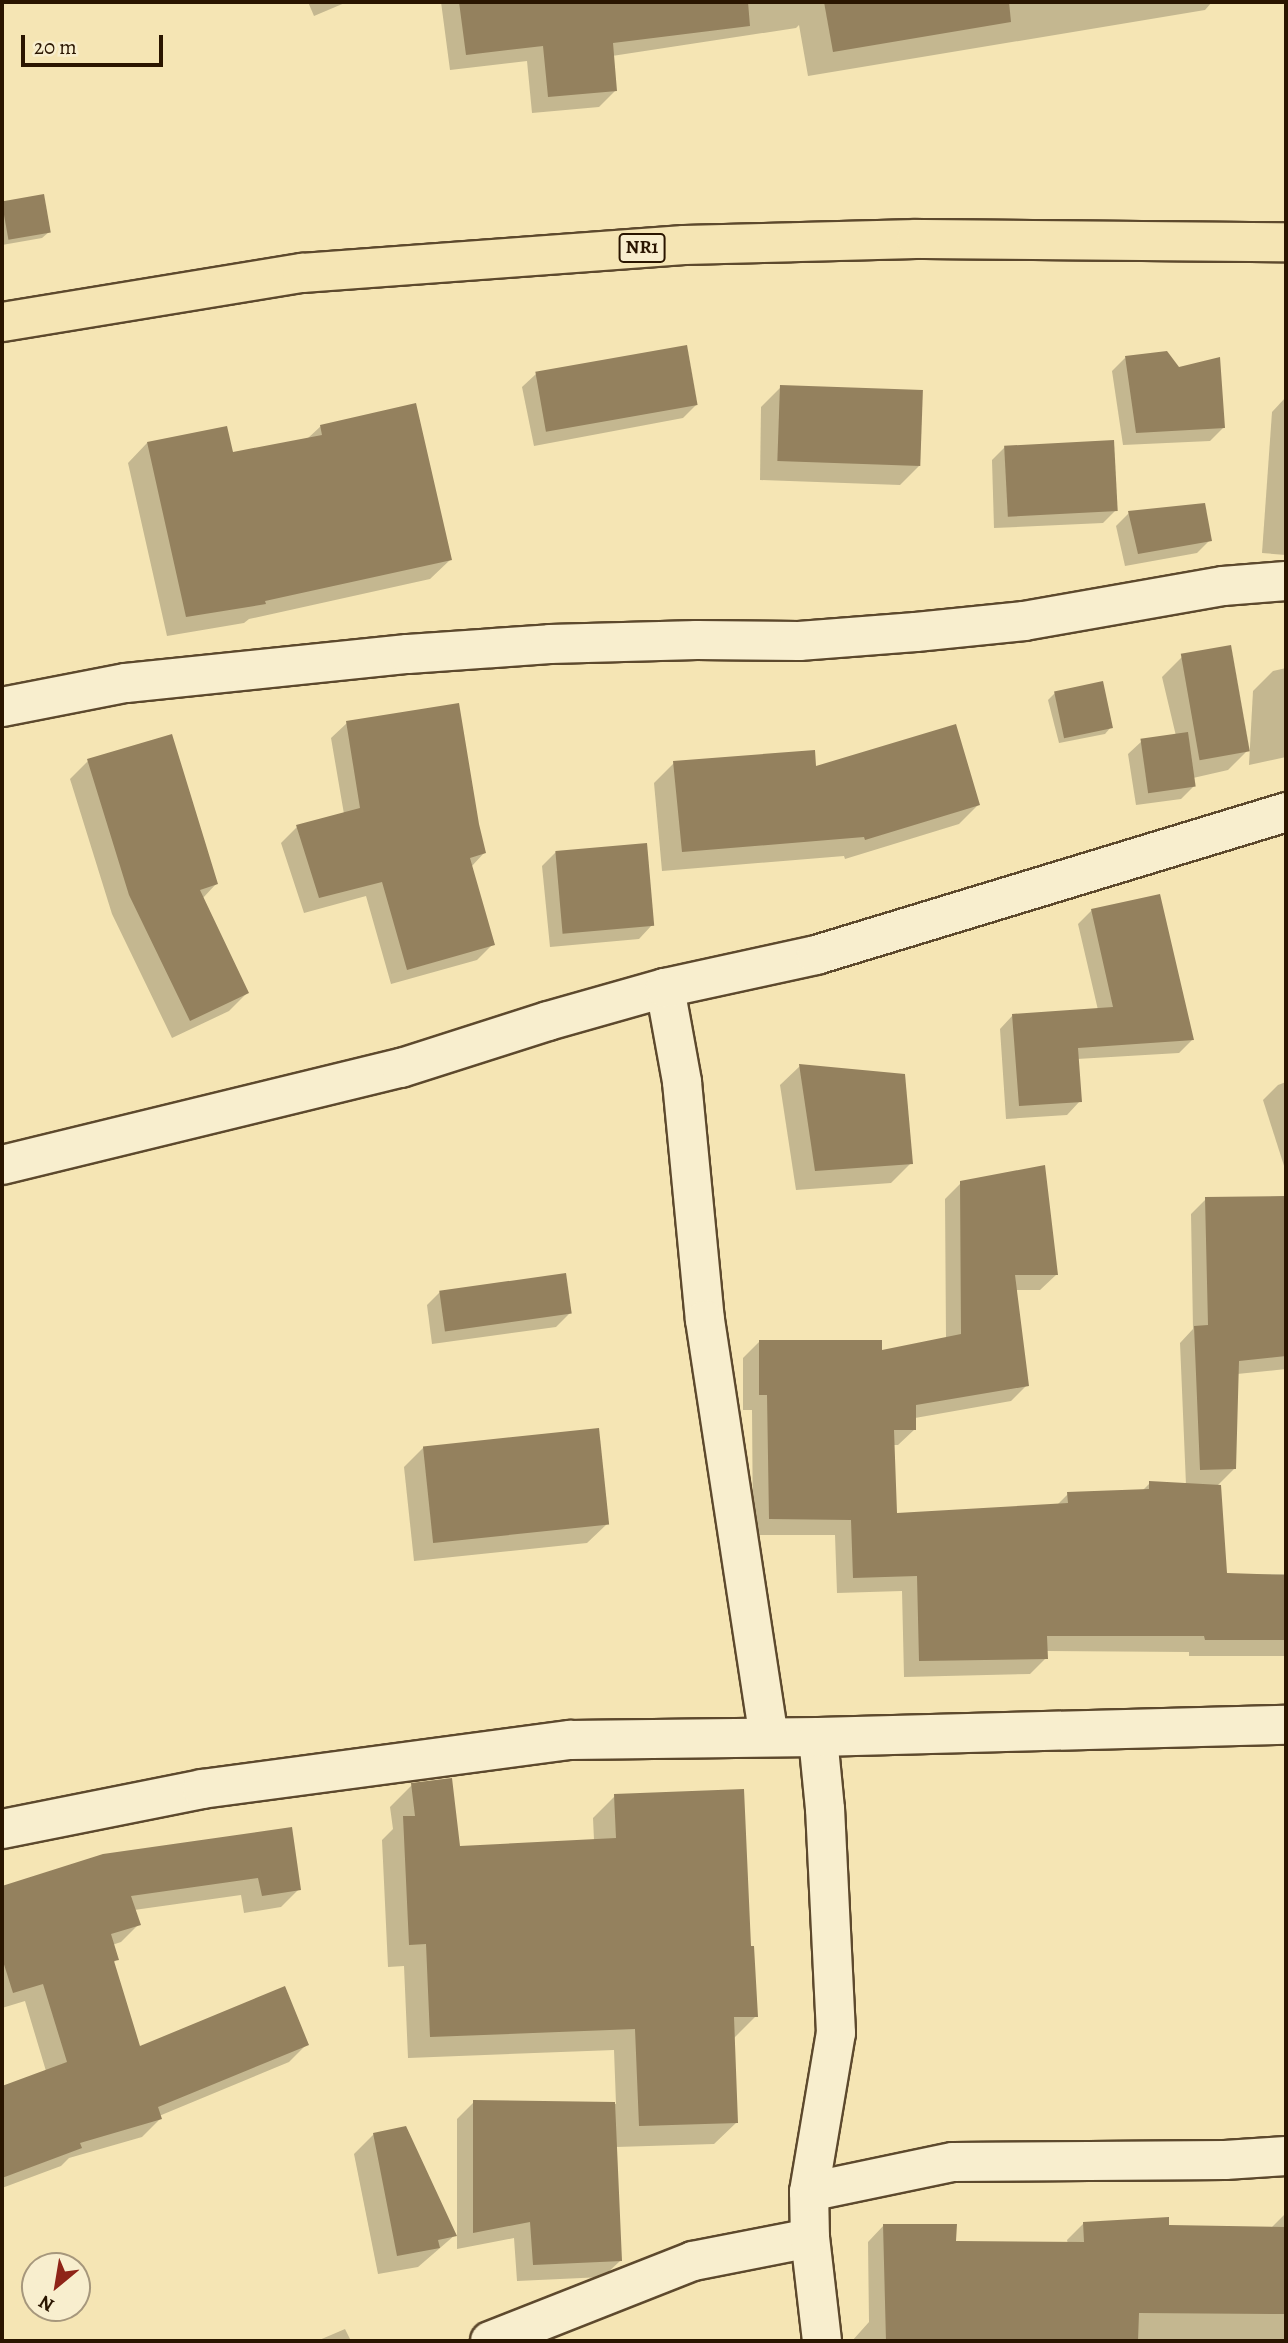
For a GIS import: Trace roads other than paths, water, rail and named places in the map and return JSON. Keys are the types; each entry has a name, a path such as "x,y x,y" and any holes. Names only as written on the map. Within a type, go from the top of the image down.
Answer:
{"highway":[{"name":"NR1","path":"2,322 302,273 684,245 916,239 1286,242"}],"street":[{"path":"2,707 126,682 408,654 550,644 799,641 916,632 1024,621 1223,586 1286,582"},
{"path":"2,1165 401,1068 548,1020 665,988 816,955 1286,812"},
{"path":"665,988 682,1082 705,1320 769,1736"},
{"path":"2,1829 202,1789 570,1740 818,1737 1286,1725"},
{"path":"818,1737 825,1809 836,2033 809,2192 810,2238 821,2341"},
{"path":"809,2192 953,2162 1224,2160 1286,2155"},
{"path":"490,2341 693,2261 810,2238"}]}
